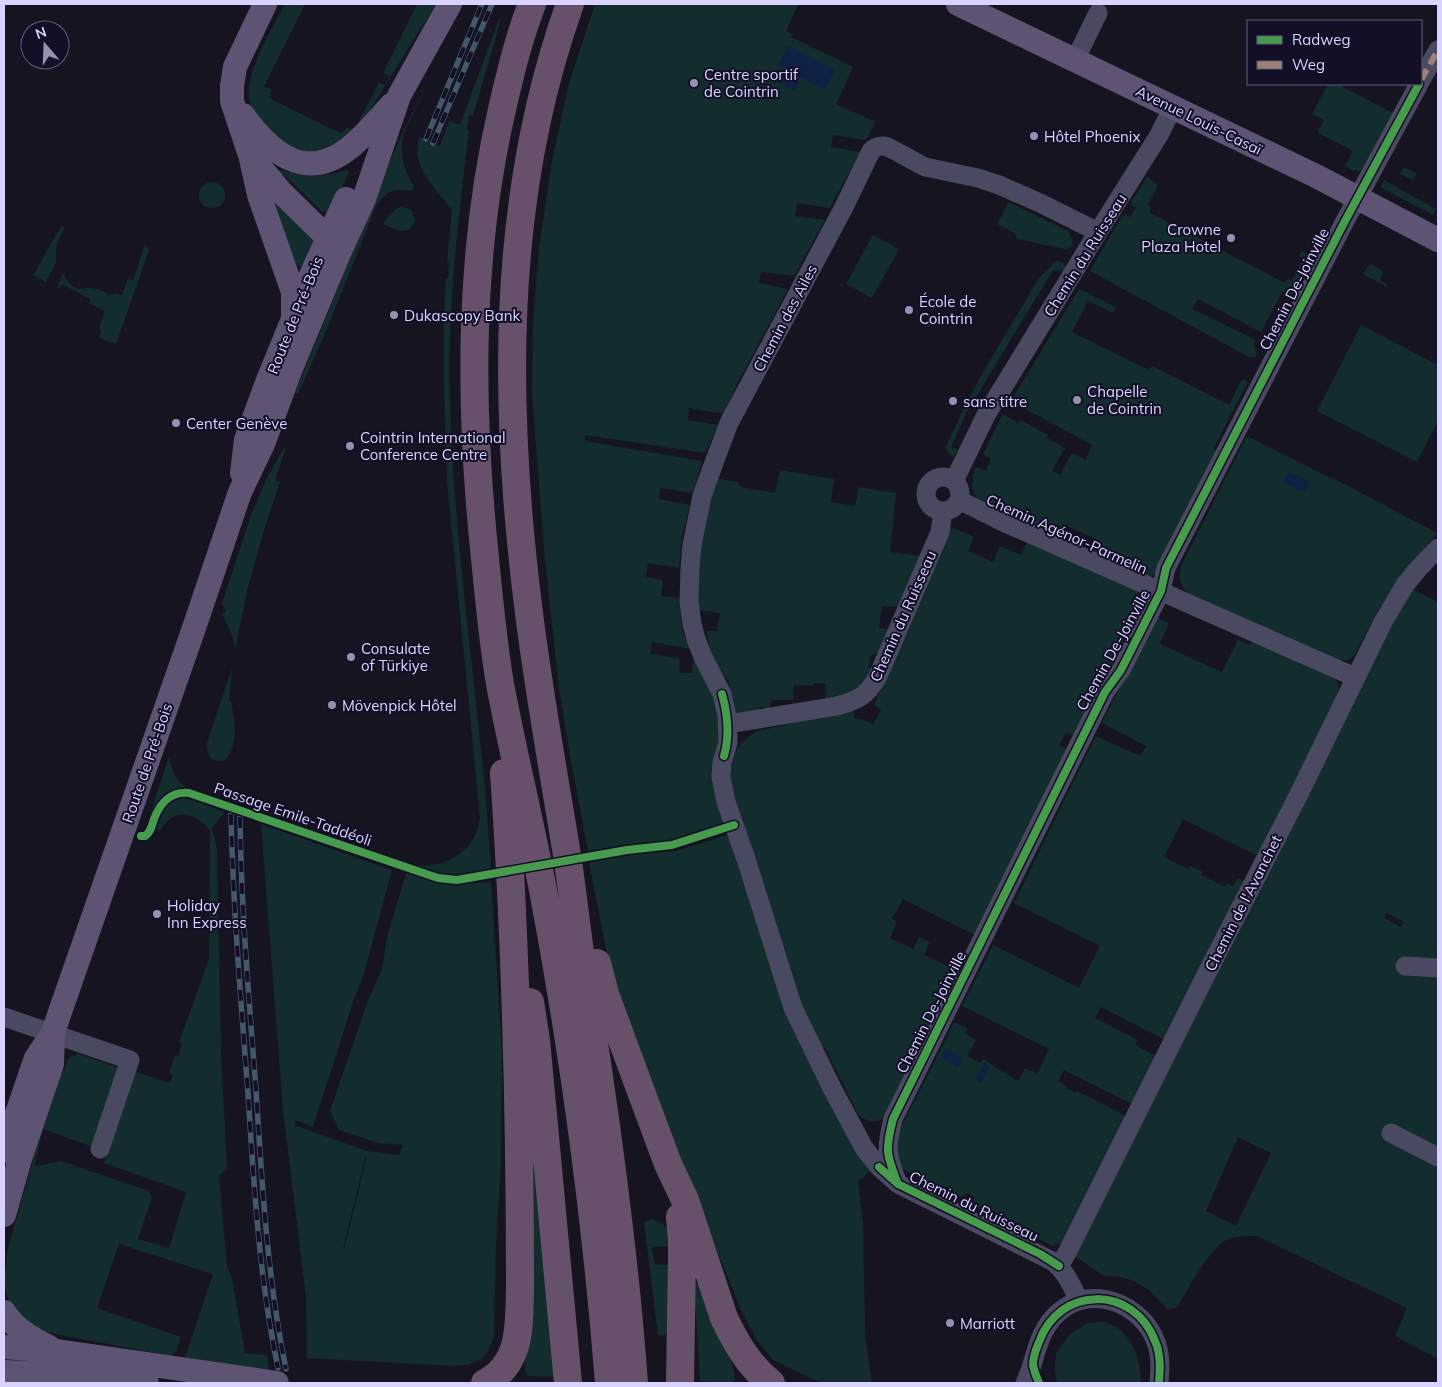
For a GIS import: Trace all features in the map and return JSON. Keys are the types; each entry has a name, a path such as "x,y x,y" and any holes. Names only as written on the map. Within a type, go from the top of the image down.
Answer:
{"highway":[{"path":"532,4 508,83 492,159 481,235 475,316 474,399 478,477 488,597 500,681 543,890 571,1054 593,1218 609,1383"},
{"path":"570,4 546,82 528,166 518,240 511,357 514,474 523,566 546,730 567,856 611,1159 634,1383"},
{"path":"485,1383 500,1372 509,1360 515,1346 519,1319 520,1188 511,867 503,762 500,681"},
{"path":"567,856 606,994 668,1164 685,1200 715,1293 733,1337 758,1372 771,1383"},
{"path":"511,867 536,1040 568,1383"},
{"path":"668,1164 680,1215 682,1240 680,1383"}],"main road":[{"path":"265,4 235,68 232,101 250,155 259,195 293,292 293,318"},
{"name":"Route de Pré-Bois","path":"240,492 246,440 293,318 334,244 364,199 399,96 450,4"},
{"name":"Avenue Louis-Casaï","path":"958,4 1172,107 1438,240"},
{"path":"232,101 268,146 290,159 311,163 330,160 349,148 366,133 399,96"},
{"path":"250,155 280,191 334,244"},
{"name":"Route de Pré-Bois","path":"4,1151 36,1058 52,1033 240,492 263,444 334,244"},
{"name":"Route de Pré-Bois","path":"4,1215 20,1159 52,1064 52,1033"},
{"path":"4,1312 22,1332 57,1351"},
{"path":"4,1347 57,1351 277,1383"},
{"path":"4,1372 78,1375 146,1383"}],"street":[{"path":"1075,60 1098,12"},
{"path":"1422,78 1438,50"},
{"name":"Chemin De-Joinville","path":"898,1184 889,1162 887,1151 887,1141 893,1119 1088,724 1105,692 1121,670 1161,591 1166,568 1357,198 1418,85"},
{"name":"Chemin du Ruisseau","path":"954,481 986,415 1159,135 1172,107"},
{"name":"Chemin des Ailes","path":"728,724 722,694 699,647 690,612 692,544 702,496 729,423 844,207 871,151 875,147 888,146 925,167 990,182 1040,203 1098,232"},
{"path":"948,478 958,486 959,500 953,508 943,511 938,510 930,504 927,495 928,488 936,479 948,478"},
{"name":"Chemin Agénor-Parmelin","path":"959,500 1003,522 1355,678"},
{"name":"Chemin du Ruisseau","path":"943,511 940,532 878,676 871,688 866,694 855,701 837,706 728,724 728,743 721,770 722,786 794,1008 833,1090 864,1148 879,1167 898,1184 1040,1254 1059,1266 1079,1301"},
{"name":"Chemin de l'Avanchet","path":"1059,1266 1299,794 1383,622 1405,585 1438,548"},
{"path":"1405,966 1438,968"},
{"path":"4,1017 130,1060 100,1149"},
{"path":"1391,1133 1438,1157"},
{"path":"864,1148 877,1146 887,1141"},
{"path":"1025,1383 1033,1364 1040,1338 1049,1323 1061,1310 1079,1301 1100,1299 1127,1307 1145,1322 1155,1341 1160,1361 1159,1383"},
{"path":"1033,1364 1039,1383"}],"green space":[{"path":"285,4 305,4 264,86 272,90 269,98 342,134 347,127 354,130 379,83 385,85 390,76 383,73 417,4 436,4 359,128 344,141 327,149 309,152 292,149 276,142 262,131 253,115 249,95 249,84 256,61"},
{"path":"595,4 798,4 786,31 792,34 791,37 853,67 836,104 876,122 866,140 833,135 831,147 860,152 830,208 797,203 795,216 825,220 794,276 761,272 759,283 788,289 736,386 724,414 689,408 688,420 718,425 705,453 585,435 585,441 702,461 693,493 660,488 659,499 690,505 682,536 679,568 648,563 646,577 663,580 661,596 679,598 682,630 690,649 652,642 650,654 679,658 680,673 692,673 693,661 695,661 710,687 717,707 724,824 671,841 588,851 559,688 545,560 532,393 533,324 539,247 552,161 569,83","holes":["776,71 799,82 795,90 772,79"]},
{"path":"499,19 501,19 473,116 469,115 467,130 469,131 454,265 450,332 450,399 455,495 484,779 491,870 453,876 441,875 420,868 419,865 444,862 460,854 472,841 480,818 447,481 444,316 452,210 423,171 418,157 418,149 419,137 440,146 449,121 460,125"},
{"path":"431,75 404,133 402,154 407,173 414,186 412,191 392,191 385,195 377,204 324,336 298,394 295,393 341,281 337,279 402,134"},
{"path":"1327,85 1339,85 1393,113 1361,172 1354,171 1345,166 1353,151 1317,132 1324,120 1312,114"},
{"path":"1404,167 1417,174 1413,180 1400,174"},
{"path":"274,168 310,175 327,175 347,170 349,172 331,212 321,211 285,176 281,179"},
{"path":"1147,177 1158,185 1148,205 1151,208 1150,213 1285,283 1288,278 1292,280 1303,259 1299,256 1302,251 1311,256 1291,297 1282,292 1261,332 1198,299 1192,309 1256,340 1254,344 1257,354 1255,358 1249,357 1090,271 1123,214 1130,217 1136,207 1130,204"},
{"path":"1384,180 1436,209 1433,215 1380,187"},
{"path":"212,182 221,186 225,195 221,204 212,208 203,204 199,195 203,186"},
{"path":"271,194 317,243 306,268 297,265 293,267"},
{"path":"1009,202 1068,231 1073,244 1070,248 1065,249 1017,239 1015,233 997,224"},
{"path":"400,207 411,210 415,221 405,231 383,224 394,210"},
{"path":"62,225 64,228 56,247 56,262 46,282 33,275"},
{"path":"873,235 899,249 872,298 846,284"},
{"path":"145,244 149,250 116,344 99,338 101,330 99,328 105,311 89,303 90,299 62,284 59,289 57,288 63,273 68,282 75,288 94,289 109,295 115,293 122,295 128,278 133,280"},
{"path":"1056,261 1063,262 1066,269 1064,271 1053,270 967,412 951,447 958,449 953,458 945,448 966,404 1039,278"},
{"path":"1371,264 1383,271 1380,280 1387,284 1387,287 1363,274"},
{"path":"1079,289 1116,307 1113,313 1088,301 1072,332 1149,370 1152,366 1229,405 1242,379 1248,382 1214,448 1217,454 1158,573 1149,577 1090,550 1096,539 1062,524 1057,536 984,504 973,492 972,483 976,467 986,471 991,459 983,454 1003,414 1018,423 1020,420 1048,435 1047,438 1065,448 1052,470 1060,475 1072,453 1086,460 1092,445 1011,401"},
{"path":"1361,325 1438,365 1438,420 1417,462 1317,411"},
{"path":"1247,436 1333,478 1437,533 1397,582 1377,612 1354,656 1348,660 1337,660 1188,593 1181,584 1181,566"},
{"path":"284,447 286,448 275,480 280,482 247,591 235,650 232,635 222,614 226,612 222,604 251,515 266,480"},
{"path":"780,470 834,479 831,502 855,506 859,487 896,493 890,552 921,556 900,607 882,606 879,628 889,629 879,654 870,656 869,666 871,671 859,688 847,695 825,700 826,684 813,683 813,686 794,685 793,700 771,700 770,708 760,707 759,712 739,715 736,713 730,693 729,681 719,669 711,651 706,631 717,631 720,613 697,610 699,546 716,478 737,482 741,487 775,493"},
{"path":"951,527 974,537 968,551 993,562 1000,546 1021,555 1027,542 1137,591 1142,604 1076,736 1066,733 1059,745 1069,750 977,936 903,899 891,918 897,922 890,938 913,949 919,937 930,942 924,955 947,966 954,954 966,960 884,1119 871,1121 859,1116 825,1048 822,1048 803,1013 730,787 732,756 743,741 757,731 853,710 855,718 873,724 881,710 874,705"},
{"path":"1412,589 1438,602 1438,1359 1395,1336 1407,1308 1257,1236 1233,1237 1226,1240 1213,1252 1199,1270 1177,1307 1168,1310 1149,1290 1134,1281 1121,1277 1104,1276 1076,1257 1077,1250 1385,631","holes":["1387,913 1404,922 1401,927 1384,918","1238,1137 1271,1153 1236,1226 1206,1211"]},
{"path":"1160,613 1158,618 1169,623 1160,644 1222,672 1238,640 1250,645 1252,641 1335,678 1340,692 1258,856 1183,819 1164,857 1188,869 1190,866 1202,871 1201,875 1225,887 1227,884 1233,886 1238,878 1245,881 1167,1041 1101,1007 1095,1018 1138,1040 1135,1045 1158,1057 1134,1105 1064,1070 1058,1081 1066,1086 1066,1088 1076,1093 1077,1091 1128,1117 1067,1242 1053,1246 971,1205 975,1197 967,1193 960,1198 903,1169 897,1161 898,1133 954,1022 968,1029 965,1034 976,1040 967,1056 980,1063 983,1059 1018,1081 1025,1068 1037,1074 1049,1049 962,1006 993,945 1079,988 1100,946 1014,903 1096,736 1140,756 1146,746 1102,723 1156,616"},
{"path":"232,668 229,701 231,701 235,732 233,747 225,760 216,761 209,755 207,743"},
{"path":"169,756 174,774 187,788 186,798 225,812 212,828 217,849 221,1055 227,1168 219,1176 227,1267 232,1278 245,1353 267,1355 269,1370 185,1358 213,1274 119,1244 97,1308 181,1337 176,1351 171,1356 55,1334 32,1327 12,1308 8,1300 4,1281 8,1248 42,1129 62,1071 64,1071 69,1059 76,1056 76,1053 120,1068 96,1148 43,1129 34,1167 61,1161 149,1191 152,1197 138,1239 169,1248 186,1192 104,1163 136,1072 170,1083 173,1076 169,1072 175,1055 178,1056 182,1044 179,1042 209,959 210,830 196,818 184,814 174,816 160,830 157,829 155,834 145,830"},
{"path":"261,824 392,870 363,977 354,999 313,1127 296,1120 294,1125 367,1151 399,1155 403,1145 378,1143 339,1130 330,1111 367,1003 382,969 387,937 406,873 453,885 491,882 502,1052 501,1164 496,1244 494,1337 487,1353 481,1359 468,1365 452,1366 307,1358 306,1297 283,1110","holes":["367,1155 344,1249 343,1249"]},
{"path":"730,834 840,1116 869,1172 858,1182 863,1223 865,1335 872,1383 824,1383 812,1379 773,1360 757,1340 741,1310 631,1037 608,959 589,863 627,855 676,851"},
{"path":"534,1154 556,1377 528,1376 525,1370 527,1323 526,1155"},
{"path":"652,1219 663,1224 670,1232 669,1246 652,1247 655,1264 668,1265 670,1329 664,1335 658,1335 644,1222"},
{"path":"694,1284 700,1284 733,1367 735,1379 731,1383 700,1381"},
{"path":"1105,1322 1119,1329 1129,1340 1136,1353 1141,1383 1057,1383 1055,1371 1056,1353 1069,1335 1087,1323"}],"water":[{"path":"788,46 835,70 825,90 778,66"},
{"path":"776,71 799,82 795,90 772,79"},
{"path":"1288,471 1310,482 1304,493 1283,482"},
{"path":"946,1049 963,1058 958,1067 941,1057"},
{"path":"984,1063 990,1066 981,1082 976,1079"}],"railway":[{"path":"426,139 482,4"},
{"path":"433,143 492,4"},
{"path":"231,814 235,919 255,1197 266,1300 278,1368"},
{"path":"240,817 244,919 263,1195 274,1300 286,1369"}],"marked path":[{"path":"1422,78 1438,50"}],"cycle path":[{"path":"898,1184 888,1152 893,1119 1105,692 1121,670 1161,591 1166,568 1345,221 1418,85"},
{"path":"722,694 728,725 724,756"},
{"name":"Passage Emile-Taddéoli","path":"141,836 145,836 151,829 156,813 167,799 177,794 189,793 438,878 457,880 627,850 672,845 734,825"},
{"path":"879,1167 898,1184 1040,1254 1059,1266"},
{"path":"1039,1383 1033,1365 1039,1342 1049,1323 1063,1310 1079,1302 1097,1299 1114,1302 1131,1310 1145,1323 1158,1351 1159,1383"}],"place":[{"name":"Centre sportif de Cointrin","path":"694,83"},
{"name":"Hôtel Phoenix","path":"1034,136"},
{"name":"Crowne Plaza Hotel","path":"1231,238"},
{"name":"École de Cointrin","path":"909,310"},
{"name":"Dukascopy Bank","path":"394,315"},
{"name":"Chapelle de Cointrin","path":"1077,400"},
{"name":"sans titre","path":"953,401"},
{"name":"Center Genève","path":"176,423"},
{"name":"Cointrin International Conference Centre","path":"350,446"},
{"name":"Consulate of Türkiye","path":"351,657"},
{"name":"Mövenpick Hôtel","path":"332,705"},
{"name":"Holiday Inn Express","path":"157,914"},
{"name":"Marriott","path":"950,1323"}]}
